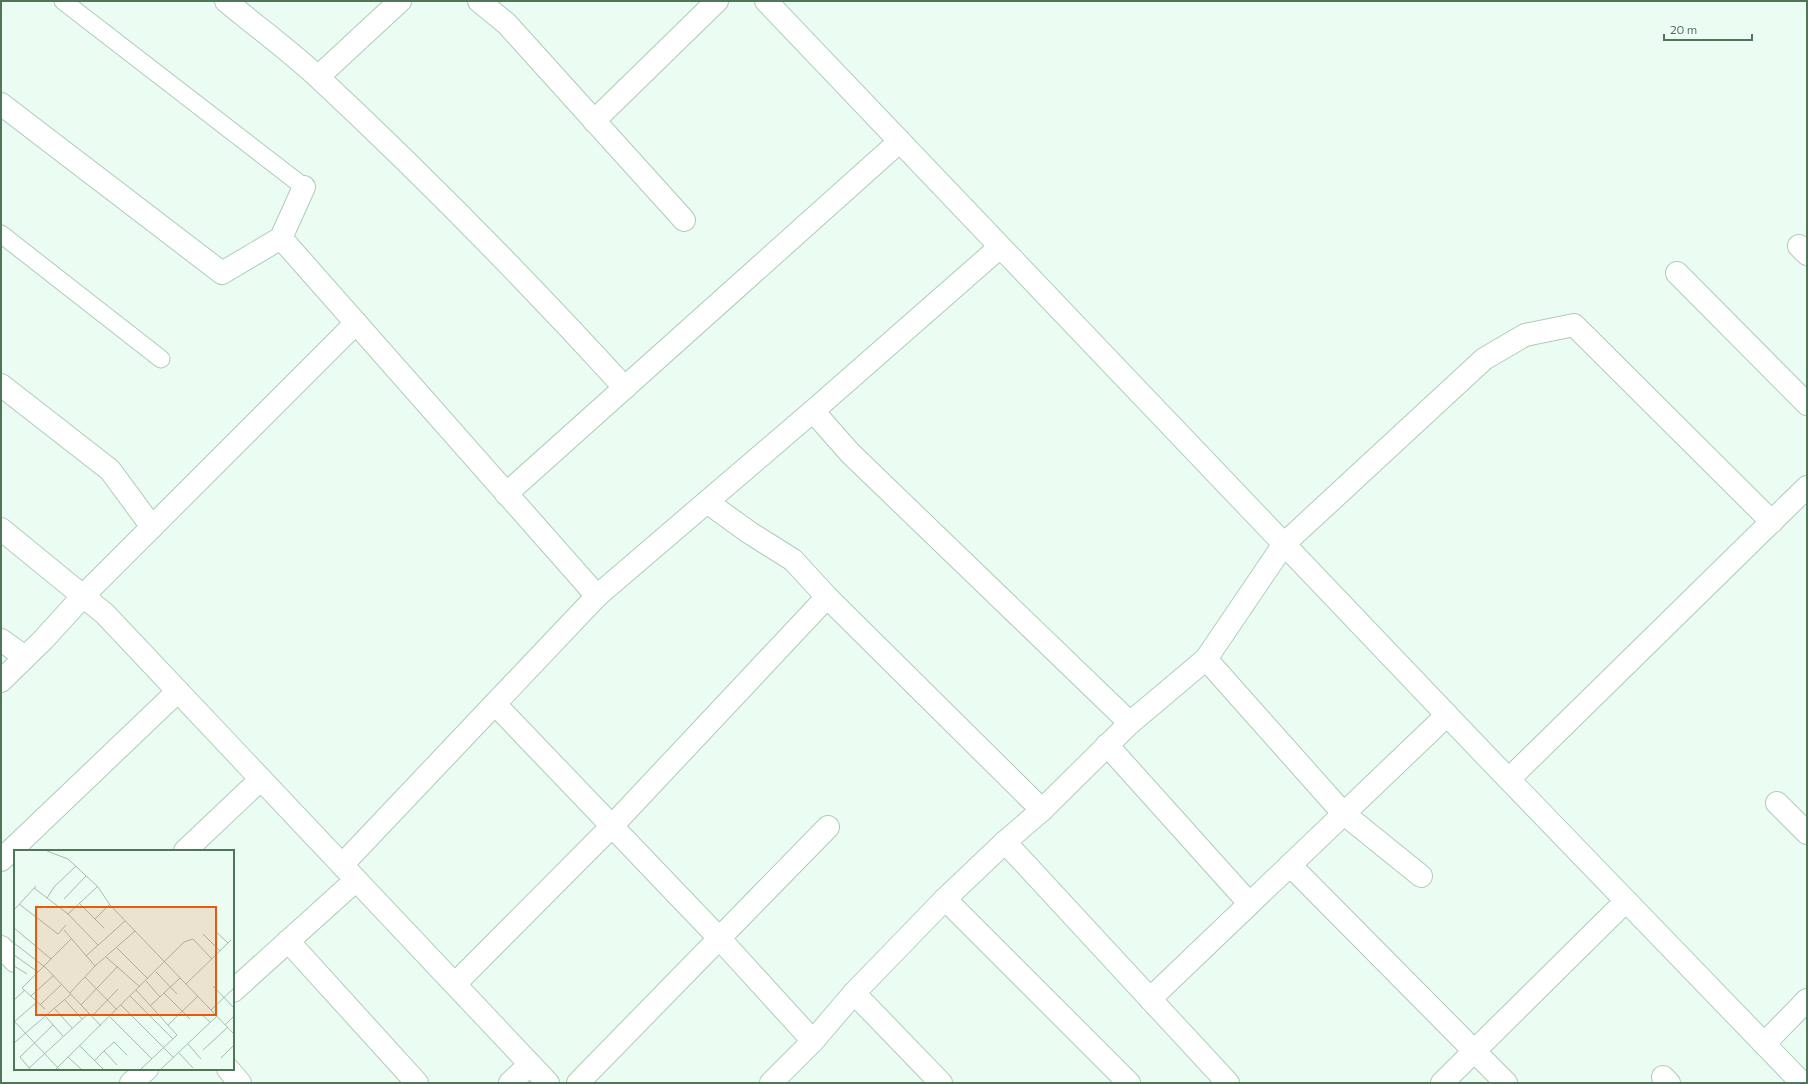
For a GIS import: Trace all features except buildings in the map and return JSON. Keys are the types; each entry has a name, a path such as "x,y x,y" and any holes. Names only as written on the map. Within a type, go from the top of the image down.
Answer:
{"street":[{"path":"226,1 318,77 522,279 625,388"},
{"path":"318,77 400,1"},
{"path":"479,1 507,24 684,220"},
{"path":"594,121 718,1"},
{"path":"766,1 1509,779 1802,1083"},
{"path":"1,104 222,273 281,238 304,187"},
{"path":"506,494 900,141"},
{"path":"281,238 597,596"},
{"path":"234,990 288,941 495,704 597,596 813,411 1000,247"},
{"path":"1677,273 1807,404"},
{"path":"1,681 152,526 356,323"},
{"path":"771,1083 813,1041 854,993 945,899 1005,842 1042,810 1106,745 1206,659 1284,544 1484,359 1525,335 1574,325 1772,522"},
{"path":"1,385 110,470 152,526"},
{"path":"813,411 850,453 1130,723"},
{"path":"1509,779 1807,487"},
{"path":"707,502 750,533 792,560 828,598 1042,810"},
{"path":"1,529 106,614 548,1083"},
{"path":"455,984 612,826 828,598"},
{"path":"1,640 25,657"},
{"path":"1206,659 1343,813 1421,876"},
{"path":"1,860 178,690"},
{"path":"495,704 720,939 813,1041"},
{"path":"1150,999 1447,714"},
{"path":"1106,745 1250,904"},
{"path":"186,850 261,779"},
{"path":"1777,803 1807,833"},
{"path":"578,1083 828,827"},
{"path":"1005,842 1228,1083"},
{"path":"1290,865 1506,1083"},
{"path":"945,899 1129,1083"},
{"path":"1442,1083 1626,901"},
{"path":"288,941 417,1083"},
{"path":"854,993 941,1083"},
{"path":"1764,1044 1807,1000"},
{"path":"510,1083 530,1064"},
{"path":"131,1083 146,1070"},
{"path":"229,1070 240,1083"}],"lane":[{"path":"63,1 304,187"},
{"path":"1,234 161,359"}]}
